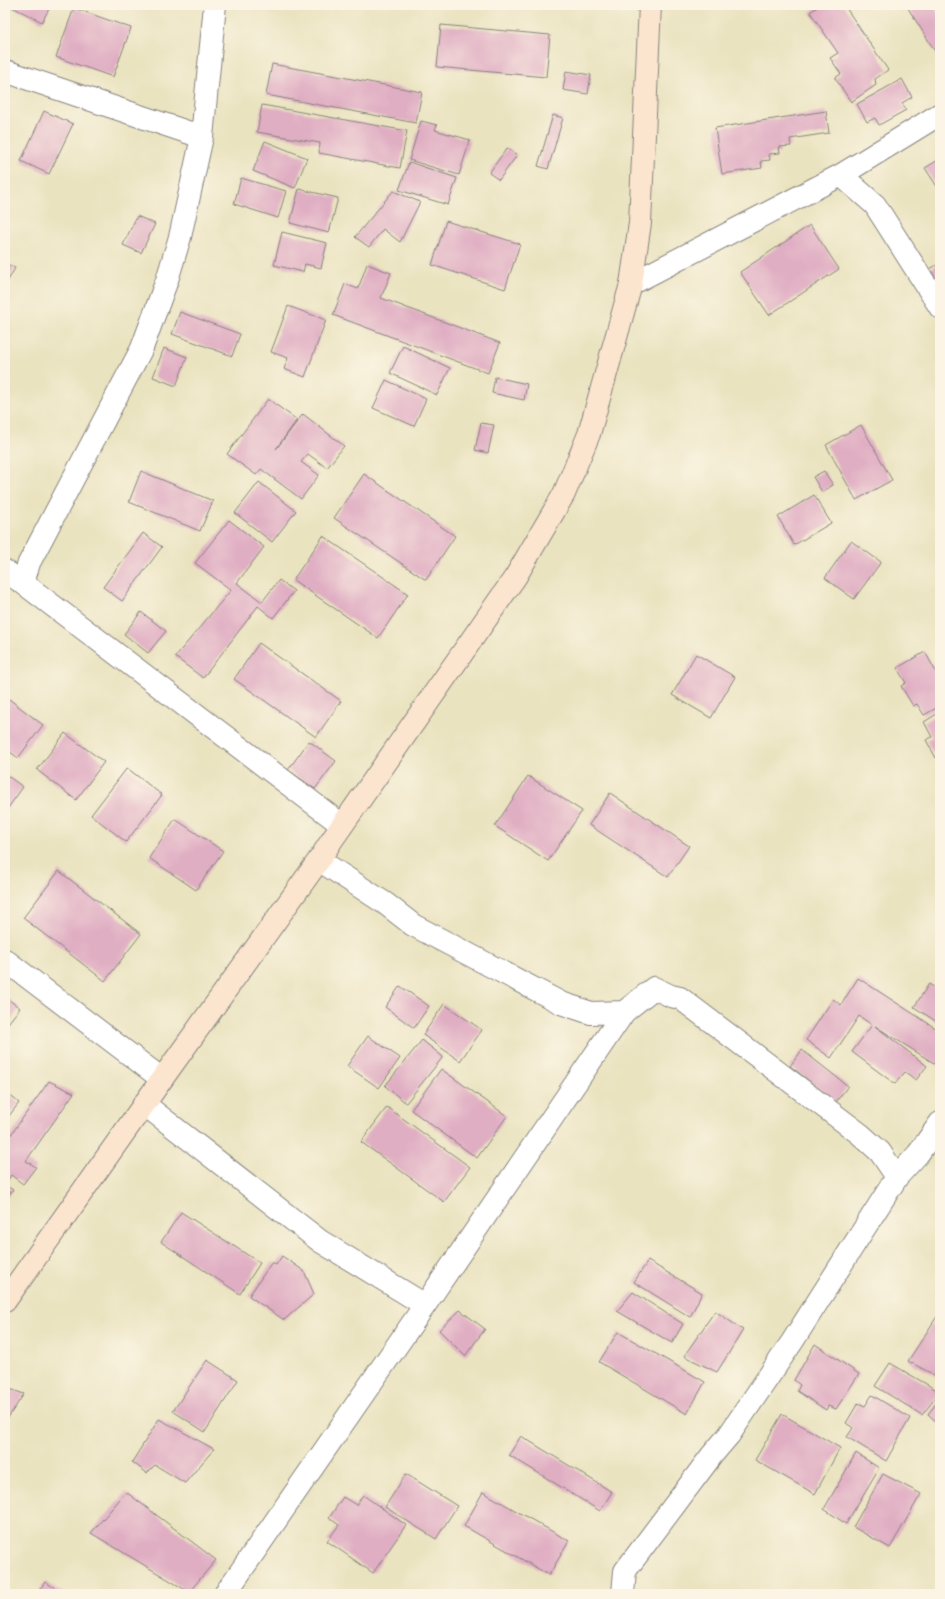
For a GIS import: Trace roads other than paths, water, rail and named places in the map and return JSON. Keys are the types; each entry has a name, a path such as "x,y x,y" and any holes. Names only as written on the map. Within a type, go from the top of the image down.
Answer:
{"street":[{"path":"23,583 29,563 142,348 167,280 180,237 202,137 215,5"},
{"path":"5,1301 319,860 516,576 564,494 589,434 631,284 640,223 650,5"},
{"path":"5,71 202,137"},
{"path":"631,284 841,175 940,114"},
{"path":"841,175 875,206 940,307"},
{"path":"5,570 342,825"},
{"path":"319,860 386,904 413,925 561,1003 591,1013 624,1012"},
{"path":"5,960 162,1079"},
{"path":"225,1594 425,1305 624,1012 654,988 671,996 680,998 860,1134 880,1152 896,1176"},
{"path":"144,1104 320,1241 425,1305"},
{"path":"622,1594 625,1571 712,1455 729,1435 792,1342 896,1176 918,1154 940,1123"},
{"path":"880,1152 918,1154"}]}
